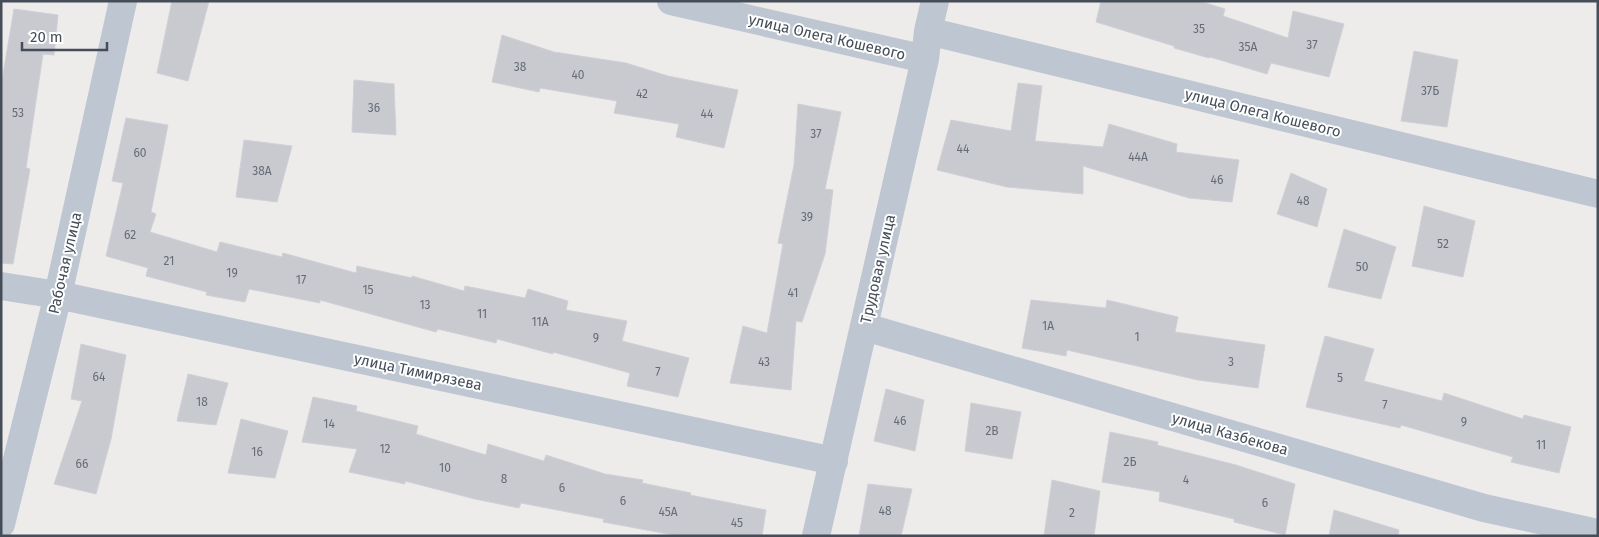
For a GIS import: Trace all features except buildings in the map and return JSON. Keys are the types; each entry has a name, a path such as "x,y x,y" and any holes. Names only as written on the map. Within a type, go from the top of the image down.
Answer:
{"street":[{"name":"Рабочая улица","path":"1,524 58,295 123,1"},
{"name":"улица Олега Кошевого","path":"670,1 925,59"},
{"name":"Трудовая улица","path":"816,536 925,59 928,31 935,1"},
{"name":"улица Олега Кошевого","path":"928,31 1598,194"},
{"name":"улица Тимирязева","path":"1,286 58,295 834,461"},
{"name":"улица Казбекова","path":"865,327 1484,508 1598,533"}]}
